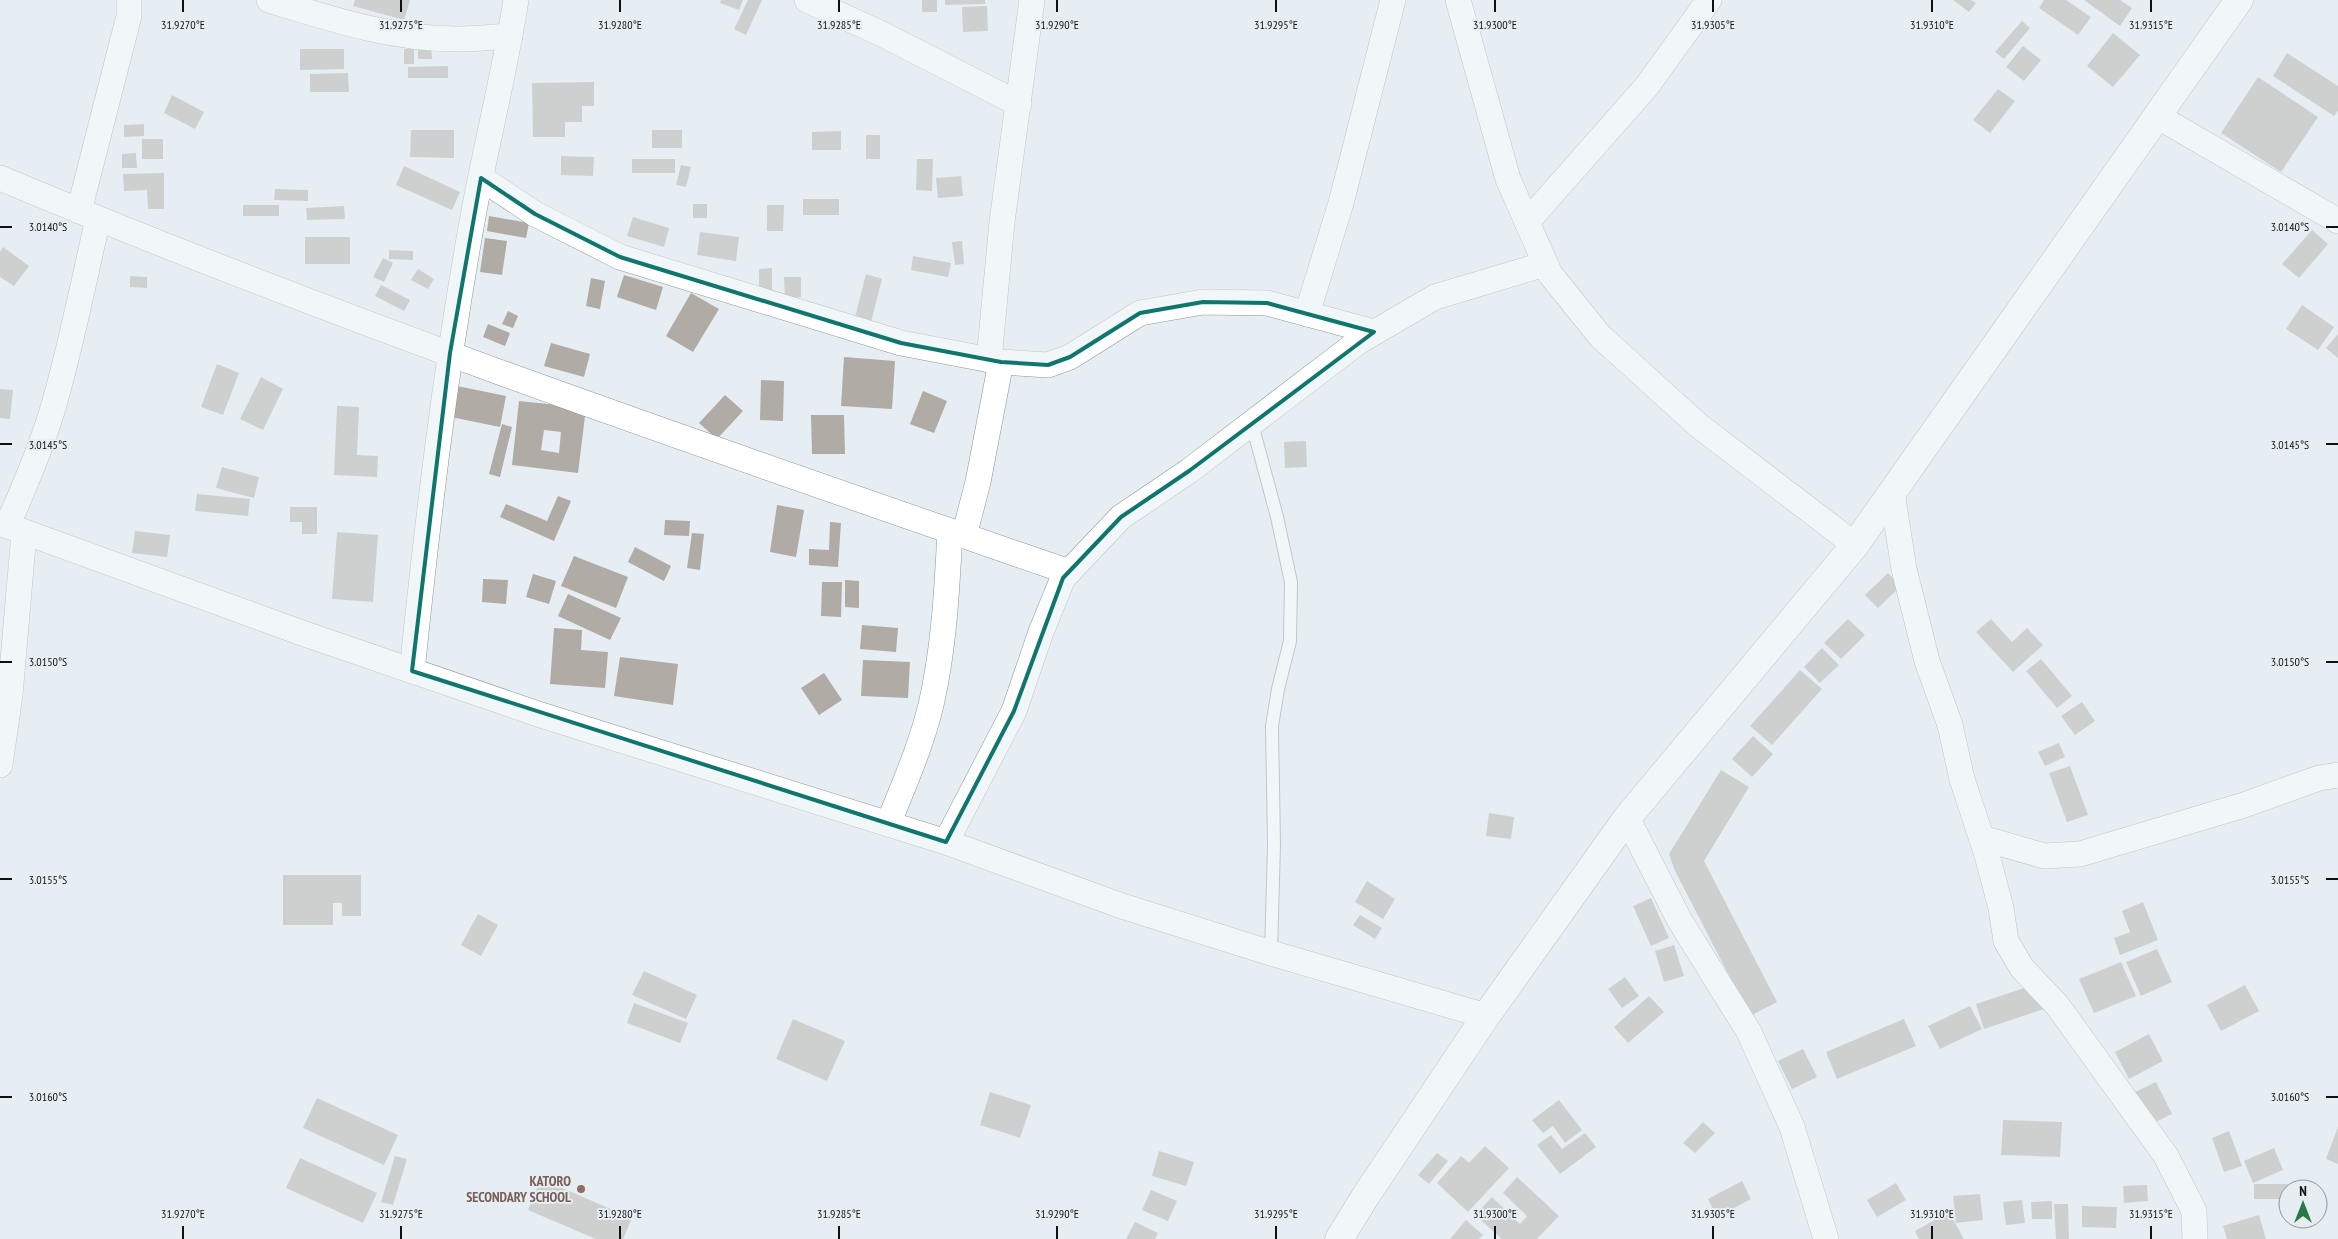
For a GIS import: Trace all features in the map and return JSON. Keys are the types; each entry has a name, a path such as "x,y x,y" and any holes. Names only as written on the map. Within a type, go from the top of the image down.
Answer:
{"street":[{"path":"0,765 10,695 10,527 55,403 79,305 88,215 128,16 129,0"},
{"path":"269,0 349,25 403,35 460,39 510,36"},
{"path":"412,671 431,490 450,354 481,178 516,0"},
{"path":"808,0 880,33 1019,104"},
{"path":"888,824 914,762 930,705 946,616 957,533 978,482 995,361 1002,222 1032,0"},
{"path":"1307,314 1346,185 1393,0"},
{"path":"1458,0 1508,179 1550,274 1600,336 1698,425 1854,545"},
{"path":"1527,222 1647,86 1709,0"},
{"path":"1340,1239 1365,1197 1486,1016 1627,818 1854,545 2239,0"},
{"path":"2157,116 2338,221"},
{"path":"0,178 184,255 450,354 1069,572"},
{"path":"481,178 535,214 620,257 901,343 995,361 1048,365 1070,357 1140,313 1203,302 1267,304 1374,332"},
{"path":"946,842 1014,712 1041,632 1063,578 1121,517 1188,471 1358,342 1374,332 1435,296 1545,264"},
{"path":"1892,492 1904,569 1927,661 1950,725 1962,779 1982,838 2002,908 2006,941 2022,968 2057,1005 2166,1156 2194,1211 2195,1239"},
{"path":"10,527 124,570 541,715 946,842 1122,906 1271,953 1486,1016"},
{"path":"1982,838 2044,856 2080,854 2244,805 2319,778 2338,775"},
{"path":"1627,818 1680,921 1749,1032 1792,1127 1826,1239"}],"lane":[{"path":"1252,424 1277,517 1291,582 1290,641 1278,689 1272,726 1274,844 1271,953"}],"highlighted area":[{"path":"481,178 535,214 620,257 901,343 1001,362 1048,365 1070,357 1140,313 1203,302 1267,303 1374,332 1189,471 1121,517 1063,578 1014,711 946,842 412,671 450,353"}],"building":[{"path":"355,0 410,0 404,20 353,6"},
{"path":"721,0 743,0 739,10 720,3"},
{"path":"748,0 762,0 746,35 734,29"},
{"path":"922,0 937,0 937,12 922,12"},
{"path":"945,0 985,0 985,4 945,5"},
{"path":"1953,0 1971,0 1976,3 1969,12"},
{"path":"2044,0 2066,0 2091,17 2078,35 2039,8"},
{"path":"2084,0 2120,0 2132,8 2120,26"},
{"path":"987,6 988,31 963,32 962,7"},
{"path":"2022,21 2030,28 2004,59 1995,52"},
{"path":"2113,33 2140,55 2113,87 2087,66"},
{"path":"418,45 431,45 432,59 418,59"},
{"path":"2023,46 2041,60 2024,81 2006,67"},
{"path":"300,49 344,49 344,69 300,70"},
{"path":"404,49 414,49 414,64 404,64"},
{"path":"2287,53 2338,86 2338,111 2334,116 2273,76"},
{"path":"448,66 448,78 408,78 408,67"},
{"path":"348,73 349,92 310,92 310,74"},
{"path":"2258,77 2318,117 2281,172 2221,133"},
{"path":"594,82 594,106 582,106 582,122 565,122 565,137 533,137 532,83"},
{"path":"1998,89 2015,101 1990,133 1973,120"},
{"path":"172,95 204,112 195,129 164,113"},
{"path":"144,124 144,136 124,137 124,125"},
{"path":"411,130 454,130 454,158 410,157"},
{"path":"652,130 682,130 682,148 652,148"},
{"path":"841,131 841,150 812,150 812,132"},
{"path":"866,135 880,135 880,159 866,159"},
{"path":"142,139 163,139 163,159 142,159"},
{"path":"136,153 137,168 122,168 122,154"},
{"path":"561,156 594,157 593,176 561,175"},
{"path":"632,159 675,159 675,173 632,173"},
{"path":"917,159 933,159 932,191 916,190"},
{"path":"681,165 691,167 686,187 676,185"},
{"path":"404,166 460,192 452,210 396,185"},
{"path":"164,173 164,209 148,209 147,190 124,191 123,174"},
{"path":"961,176 963,196 938,198 936,178"},
{"path":"275,189 308,190 308,201 274,200"},
{"path":"803,199 839,199 839,215 803,215"},
{"path":"693,204 707,204 707,218 693,218"},
{"path":"243,205 279,205 279,216 243,216"},
{"path":"767,205 784,205 783,231 767,231"},
{"path":"344,206 345,219 307,220 306,208"},
{"path":"489,216 529,223 526,238 487,231"},
{"path":"633,217 669,228 664,247 627,236"},
{"path":"2312,230 2328,244 2299,278 2282,264"},
{"path":"700,232 739,237 736,261 697,255"},
{"path":"305,237 350,237 350,264 305,264"},
{"path":"485,238 507,241 502,275 480,272"},
{"path":"962,241 964,264 955,265 952,242"},
{"path":"3,247 29,266 14,286 0,277 0,252"},
{"path":"389,250 413,251 413,260 389,259"},
{"path":"913,256 951,263 948,277 911,270"},
{"path":"383,258 393,263 384,282 373,277"},
{"path":"772,268 772,290 759,290 759,269"},
{"path":"418,269 434,279 428,289 411,280"},
{"path":"866,274 882,279 871,322 855,317"},
{"path":"624,275 663,287 656,310 617,297"},
{"path":"130,276 147,277 147,288 130,287"},
{"path":"784,277 801,277 801,297 785,298"},
{"path":"591,278 605,281 600,309 586,306"},
{"path":"381,285 410,300 404,311 375,296"},
{"path":"691,293 719,309 693,352 666,336"},
{"path":"2302,305 2334,327 2318,350 2286,329"},
{"path":"508,311 518,316 513,328 502,324"},
{"path":"488,324 510,333 505,346 483,337"},
{"path":"2338,334 2338,358 2326,348"},
{"path":"551,343 590,354 584,377 544,366"},
{"path":"844,357 895,361 892,409 841,406"},
{"path":"217,364 239,373 223,415 201,407"},
{"path":"261,377 283,389 263,430 240,419"},
{"path":"761,380 784,381 783,421 760,420"},
{"path":"457,386 506,396 500,427 451,417"},
{"path":"0,389 13,390 10,419 0,418"},
{"path":"923,391 947,401 934,433 910,424"},
{"path":"725,395 743,411 717,439 699,423"},
{"path":"519,401 586,408 578,473 512,465","holes":["544,430 561,432 559,453 541,450"]},
{"path":"337,406 359,407 357,455 378,456 377,477 334,475"},
{"path":"811,415 844,415 845,454 812,454"},
{"path":"502,424 512,427 500,477 489,474"},
{"path":"1306,441 1307,467 1285,468 1284,442"},
{"path":"222,467 259,477 254,498 216,488"},
{"path":"197,494 250,499 248,516 195,511"},
{"path":"558,496 571,501 554,541 500,517 506,504 547,521"},
{"path":"777,505 804,510 796,557 770,552"},
{"path":"290,507 317,507 317,534 302,534 302,522 290,522"},
{"path":"665,520 690,521 689,536 664,535"},
{"path":"830,522 841,523 838,567 809,565 809,549 829,550"},
{"path":"135,531 170,535 167,557 132,553"},
{"path":"337,532 378,535 373,602 332,599"},
{"path":"692,533 704,534 700,570 687,568"},
{"path":"635,547 671,566 664,581 628,562"},
{"path":"574,556 628,577 616,608 561,586"},
{"path":"1888,573 1901,586 1878,608 1865,595"},
{"path":"533,574 556,581 549,604 526,597"},
{"path":"483,579 508,580 506,604 482,602"},
{"path":"845,580 859,581 859,608 845,607"},
{"path":"822,582 842,582 841,617 821,616"},
{"path":"568,594 621,618 610,640 558,616"},
{"path":"1848,619 1865,635 1841,659 1824,643"},
{"path":"1991,619 2012,642 2027,628 2043,645 2013,672 1976,632"},
{"path":"862,625 898,628 896,652 860,649"},
{"path":"554,628 582,630 581,650 608,652 605,688 550,684"},
{"path":"1822,648 1839,665 1820,683 1804,667"},
{"path":"620,657 678,664 673,705 614,696"},
{"path":"2041,659 2072,696 2057,708 2026,671"},
{"path":"863,660 910,662 908,698 861,696"},
{"path":"1800,670 1822,689 1772,745 1750,726"},
{"path":"824,673 842,700 819,715 801,688"},
{"path":"2082,702 2095,721 2075,735 2061,716"},
{"path":"1753,736 1773,754 1752,777 1732,759"},
{"path":"2059,743 2065,757 2045,766 2038,752"},
{"path":"2070,766 2088,815 2067,822 2049,773"},
{"path":"1721,770 1749,787 1704,861 1777,1002 1750,1016 1675,871 1669,854"},
{"path":"1489,813 1514,817 1511,839 1486,836"},
{"path":"283,875 361,875 361,916 342,916 342,903 333,903 333,925 283,925"},
{"path":"1367,881 1395,899 1383,919 1355,902"},
{"path":"1651,898 1669,938 1651,946 1633,906"},
{"path":"2143,902 2158,940 2120,955 2114,938 2130,932 2122,911"},
{"path":"478,914 498,925 481,956 461,945"},
{"path":"1360,915 1382,928 1375,939 1353,925"},
{"path":"1674,945 1684,976 1664,982 1655,951"},
{"path":"2157,949 2172,982 2141,996 2126,962"},
{"path":"2121,962 2136,996 2094,1013 2079,979"},
{"path":"644,971 697,995 686,1019 632,995"},
{"path":"1625,977 1639,996 1622,1008 1608,989"},
{"path":"2036,984 2044,1009 1984,1029 1976,1004"},
{"path":"2245,985 2259,1011 2221,1031 2207,1005"},
{"path":"1649,996 1664,1012 1628,1043 1614,1027"},
{"path":"634,1003 688,1023 680,1043 627,1023"},
{"path":"1970,1006 1982,1029 1940,1049 1928,1026"},
{"path":"793,1019 845,1041 827,1081 776,1059"},
{"path":"1904,1019 1916,1046 1837,1079 1826,1052"},
{"path":"2149,1034 2163,1061 2129,1079 2115,1052"},
{"path":"1803,1049 1817,1077 1792,1089 1778,1061"},
{"path":"2156,1082 2172,1114 2151,1124 2135,1092"},
{"path":"990,1092 1031,1105 1020,1138 980,1125"},
{"path":"317,1098 398,1135 384,1165 303,1128"},
{"path":"1559,1100 1582,1130 1565,1143 1553,1126 1543,1133 1532,1120"},
{"path":"2003,1120 2062,1122 2060,1157 2001,1155"},
{"path":"1703,1122 1715,1133 1695,1153 1683,1143"},
{"path":"2338,1127 2338,1164 2326,1159"},
{"path":"2229,1131 2242,1166 2224,1172 2212,1138"},
{"path":"1585,1133 1596,1147 1560,1174 1537,1145 1551,1135 1562,1149"},
{"path":"1485,1146 1509,1168 1468,1212 1437,1183 1461,1156 1469,1163"},
{"path":"2274,1148 2283,1170 2253,1183 2244,1161"},
{"path":"1159,1151 1194,1162 1186,1186 1152,1176"},
{"path":"1437,1153 1448,1161 1429,1184 1418,1175"},
{"path":"395,1156 407,1159 393,1205 381,1202"},
{"path":"300,1158 377,1193 363,1223 286,1188"},
{"path":"1517,1177 1559,1216 1537,1239 1502,1239 1475,1215 1492,1197 1520,1224 1527,1216 1503,1193"},
{"path":"541,1179 632,1218 623,1239 596,1239 528,1210"},
{"path":"1742,1181 1751,1199 1717,1217 1708,1199"},
{"path":"1896,1183 1906,1200 1877,1217 1867,1200"},
{"path":"2254,1184 2278,1184 2278,1199 2254,1199"},
{"path":"2147,1185 2148,1201 2124,1203 2123,1186"},
{"path":"1151,1190 1177,1201 1168,1221 1142,1210"},
{"path":"1980,1194 1983,1220 1956,1223 1953,1196"},
{"path":"2022,1200 2025,1223 2006,1225 2003,1202"},
{"path":"2052,1201 2052,1219 2032,1219 2031,1202"},
{"path":"2054,1204 2068,1204 2069,1239 2056,1239"},
{"path":"2082,1206 2117,1207 2116,1228 2082,1227"},
{"path":"1949,1212 1964,1239 1919,1239 1915,1231"},
{"path":"2259,1215 2266,1239 2227,1239 2223,1226"},
{"path":"1466,1220 1483,1235 1479,1239 1450,1239"},
{"path":"1135,1222 1158,1233 1155,1239 1126,1239"}],"place":[{"name":"KATORO SECONDARY SCHOOL","path":"581,1189"}]}
